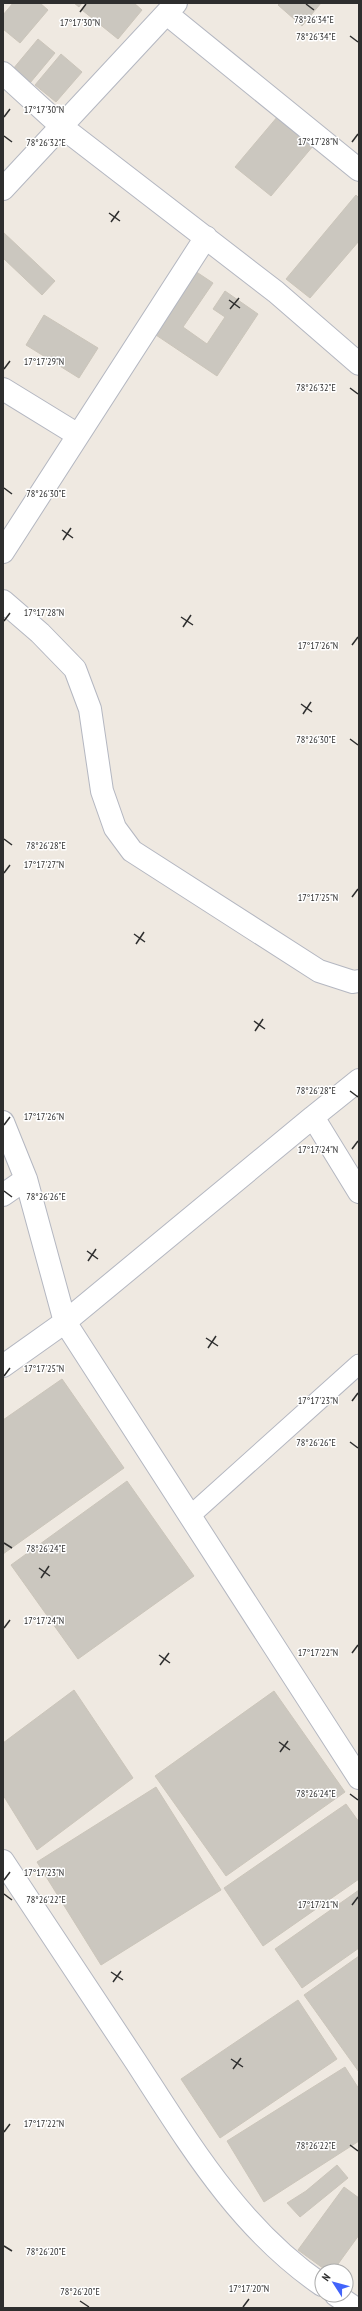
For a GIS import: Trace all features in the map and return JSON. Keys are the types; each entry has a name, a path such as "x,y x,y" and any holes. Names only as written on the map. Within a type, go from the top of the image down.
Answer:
{"street":[{"path":"3,189 172,8 359,170"},
{"path":"3,72 62,127 276,292 359,364"},
{"path":"3,552 206,237"},
{"path":"3,389 78,435"},
{"path":"3,601 40,633 75,670 90,709 102,791 115,828 132,851 319,971 353,982 359,981"},
{"path":"3,1366 65,1322 359,1080"},
{"path":"313,1117 359,1192"},
{"path":"3,1122 26,1179 65,1322 359,1778"},
{"path":"3,1195 26,1179"},
{"path":"3,1861 209,2173 250,2223 301,2271 314,2280"}],"lane":[{"path":"190,1515 359,1364"}],"building":[{"path":"13,3 40,3 48,10 20,43 3,29 3,15"},
{"path":"74,3 82,3 79,7"},
{"path":"88,3 134,3 142,10 118,39 82,10"},
{"path":"280,3 321,3 302,26 278,5"},
{"path":"38,39 55,53 30,83 13,69"},
{"path":"61,54 82,72 56,102 35,85"},
{"path":"278,116 313,146 271,196 235,167"},
{"path":"356,195 359,198 359,241 310,298 286,279"},
{"path":"3,232 55,281 42,295 3,258"},
{"path":"195,271 213,283 183,327 207,344 225,317 213,309 225,291 258,314 217,376 153,333"},
{"path":"44,315 98,348 79,378 26,345"},
{"path":"62,1379 124,1468 3,1554 3,1420"},
{"path":"127,1481 194,1576 78,1659 11,1565"},
{"path":"74,1690 133,1778 37,1850 3,1795 3,1743"},
{"path":"274,1691 345,1792 226,1876 155,1776"},
{"path":"156,1787 221,1890 101,1965 37,1862"},
{"path":"346,1804 359,1822 359,1879 263,1946 224,1888"},
{"path":"359,1890 359,1948 302,1988 275,1949"},
{"path":"359,1956 359,2072 304,1995"},
{"path":"298,2000 337,2059 220,2138 181,2079"},
{"path":"345,2067 359,2089 359,2141 264,2202 227,2141"},
{"path":"337,2165 348,2178 300,2217 287,2203 306,2191"},
{"path":"344,2187 359,2198 359,2235 339,2263 316,2263 298,2250"}]}
